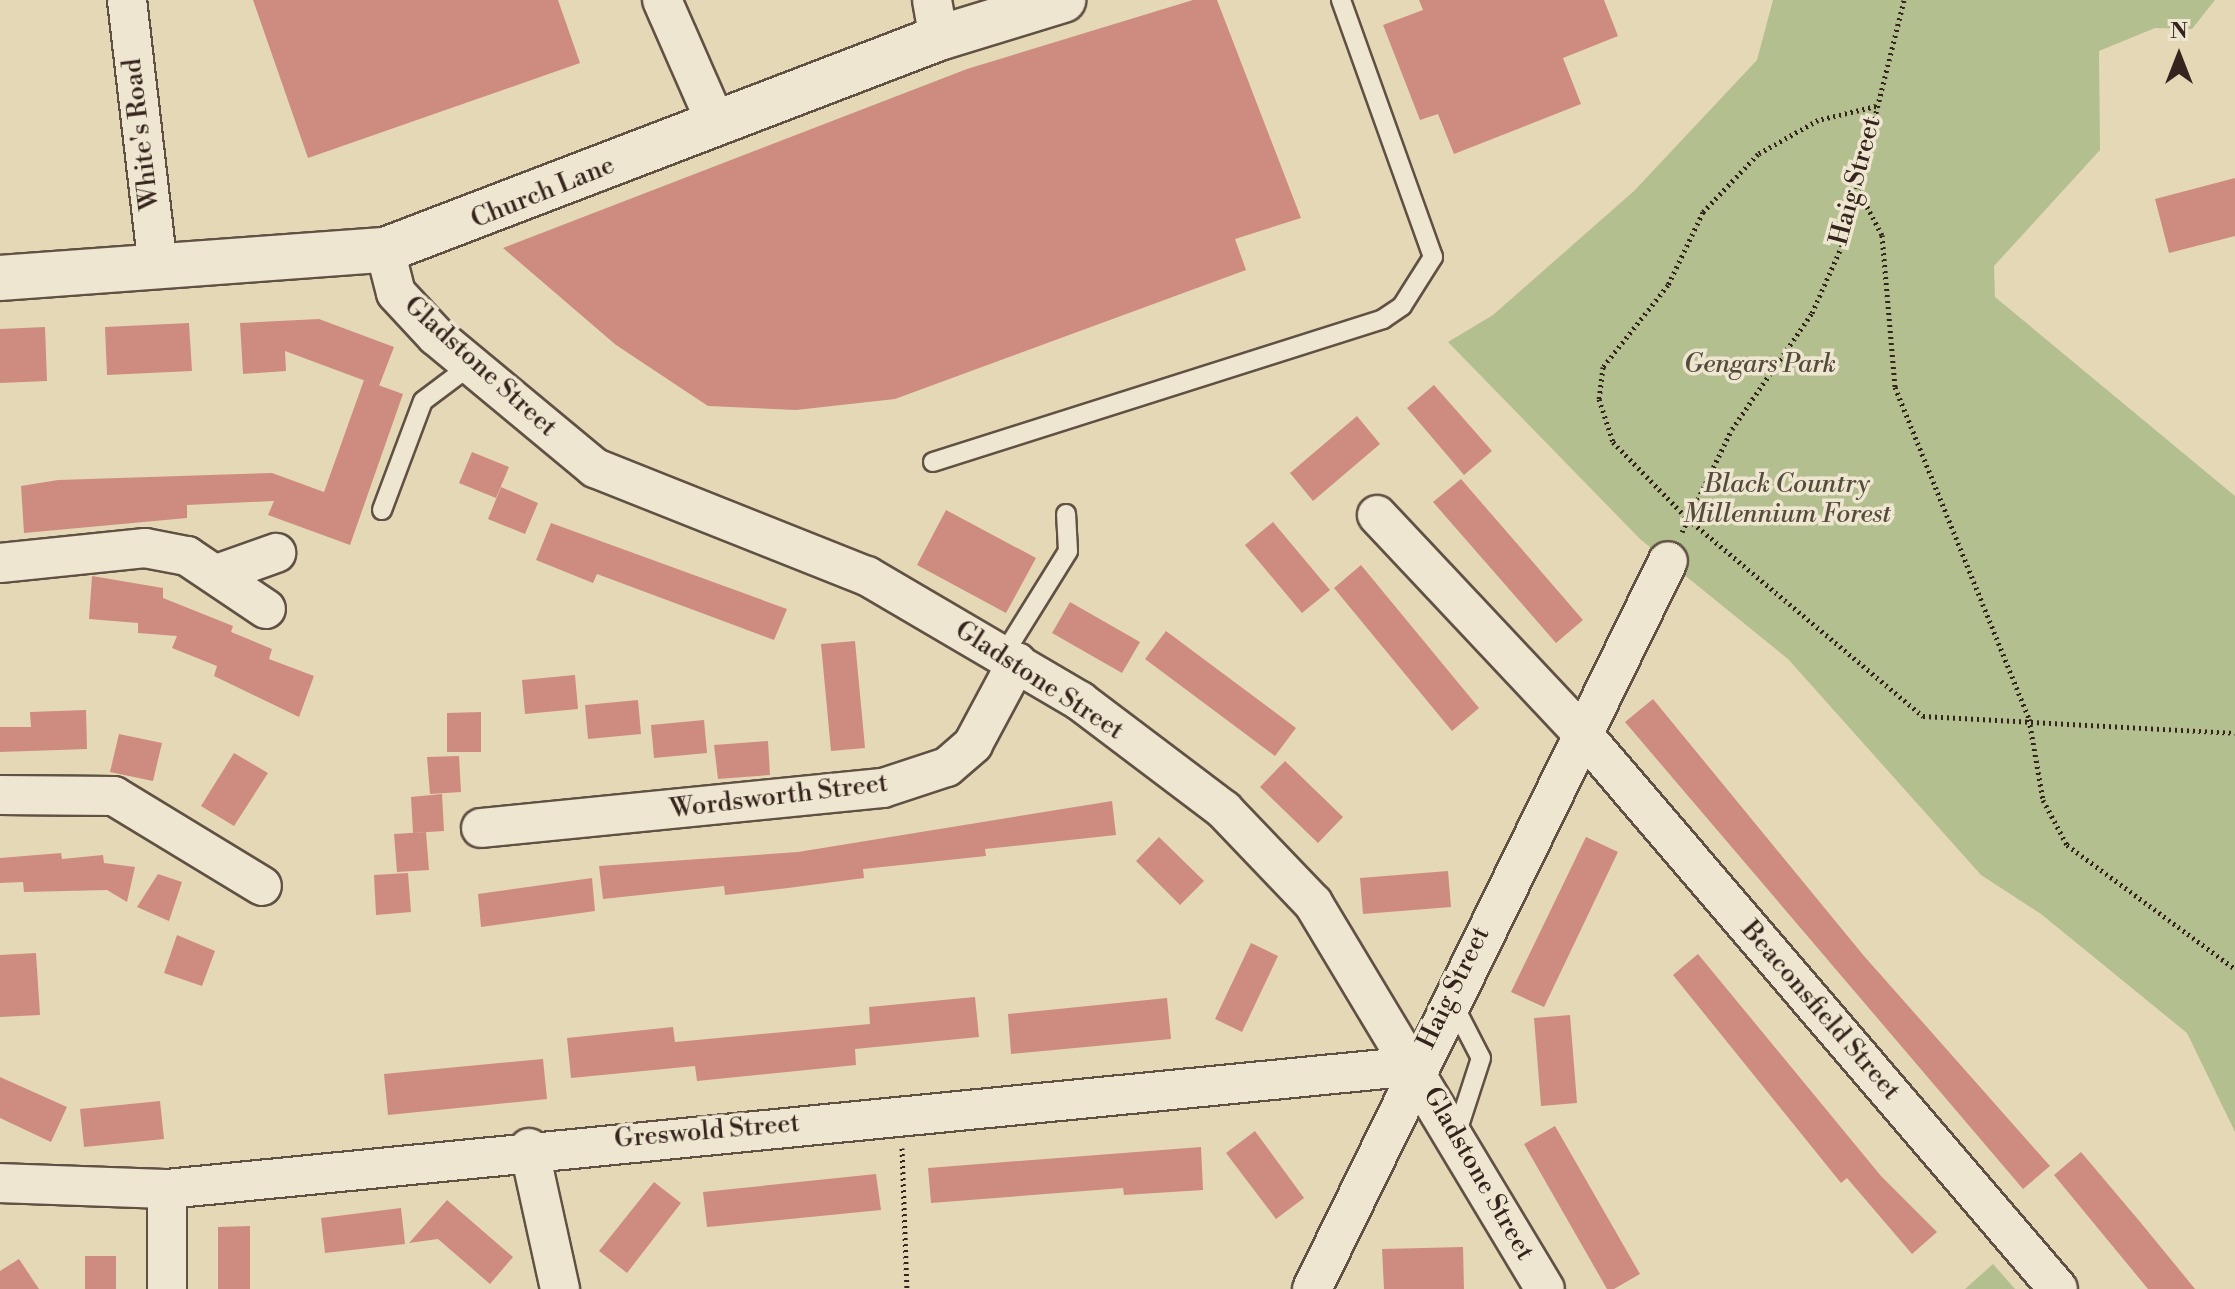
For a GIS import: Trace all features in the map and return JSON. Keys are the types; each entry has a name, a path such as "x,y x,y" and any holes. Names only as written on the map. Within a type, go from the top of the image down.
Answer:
{"main road":[{"name":"Church Lane","path":"0,278 385,250 716,123 936,19 1063,0"}],"street":[{"name":"White's Road","path":"127,0 158,267"},
{"path":"662,0 716,123"},
{"name":"Gladstone Street","path":"385,250 396,293 471,365 595,468 867,576 1011,658 1164,765 1270,854 1313,903 1415,1066 1545,1289"},
{"path":"1377,515 1581,732"},
{"path":"0,563 145,548 187,556 266,609"},
{"path":"217,574 276,553"},
{"name":"Haig Street","path":"1312,1289 1415,1066 1668,561"},
{"name":"Wordsworth Street","path":"481,828 883,788 947,767 973,744 1011,658"},
{"name":"Beaconsfield Street","path":"1581,732 2058,1289"},
{"path":"0,795 114,796 262,886"},
{"name":"Greswold Street","path":"3,1188 167,1189 529,1148 1415,1066"},
{"path":"529,1148 560,1289"},
{"path":"167,1189 167,1289"}],"lane":[{"path":"933,462 1383,319 1411,296 1433,257 1341,0"},
{"path":"382,510 423,401 471,365"},
{"path":"1011,658 1068,551 1066,514"},
{"path":"1449,998 1481,1058 1456,1135"}],"path":[{"name":"Haig Street","path":"1668,561 1732,429 1812,313 1844,241 1853,180 1904,0"},
{"path":"1876,106 1818,120 1727,182 1703,212 1668,285 1603,367 1599,399 1613,442 1688,519 1923,716 2029,719 2235,733"},
{"path":"1853,180 1882,235 1895,387 2029,719 2043,800 2067,845 2235,969"},
{"path":"901,1115 907,1289"}],"green space":[{"name":"Gengars Park","path":"1773,0 2215,0 2192,29 2155,28 2099,51 2100,150 1994,266 1995,297 2235,496 2235,1132 2187,1033 2041,914 1981,875 1788,659 1640,539 1448,342 1493,315 1634,191 1757,60"},
{"path":"1993,1264 2015,1289 1965,1289"}],"building":[{"path":"253,0 558,0 580,63 308,158"},
{"path":"1193,0 1217,0 1301,218 1235,239 1246,270 895,399 796,410 708,406 616,345 503,248 967,69"},
{"path":"1419,0 1604,0 1618,36 1563,58 1581,104 1454,154 1438,114 1420,120 1383,25 1423,10"},
{"path":"2235,178 2235,236 2169,253 2155,199"},
{"path":"319,319 394,347 379,386 285,351 286,371 243,374 240,323"},
{"path":"189,323 192,371 107,375 105,327"},
{"path":"45,327 47,381 0,383 0,329"},
{"path":"364,380 403,394 350,545 268,515 274,501 187,505 187,518 24,533 21,486 58,480 272,473 324,492"},
{"path":"1434,385 1492,451 1464,475 1407,408"},
{"path":"1357,416 1380,444 1313,501 1290,473"},
{"path":"472,452 509,467 496,498 459,483"},
{"path":"1461,479 1583,620 1556,643 1433,502"},
{"path":"501,487 538,503 525,534 488,519"},
{"path":"946,510 1036,558 1006,613 917,565"},
{"path":"1273,522 1330,590 1302,613 1245,545"},
{"path":"551,523 787,609 774,640 597,574 593,583 536,560"},
{"path":"1361,565 1479,708 1452,731 1334,588"},
{"path":"92,576 163,588 163,598 233,626 231,632 272,649 269,659 314,676 299,717 214,676 217,666 172,648 177,636 138,633 138,623 89,619"},
{"path":"1070,602 1140,642 1122,673 1052,633"},
{"path":"1166,631 1296,728 1275,756 1145,659"},
{"path":"855,641 865,748 831,751 821,644"},
{"path":"575,675 578,709 525,714 522,680"},
{"path":"1653,699 1864,956 2050,1166 2023,1189 1625,722"},
{"path":"638,700 641,734 588,739 585,705"},
{"path":"86,710 87,749 0,752 0,727 31,727 30,712"},
{"path":"481,712 481,752 447,752 447,713"},
{"path":"704,720 707,753 654,758 651,725"},
{"path":"119,734 162,743 153,781 110,772"},
{"path":"768,741 770,775 718,779 714,745"},
{"path":"234,753 268,773 234,826 201,806"},
{"path":"459,756 461,792 430,794 427,757"},
{"path":"1285,761 1343,817 1318,843 1260,787"},
{"path":"442,794 444,831 413,833 411,797"},
{"path":"1112,801 1116,835 985,849 986,856 863,869 864,878 788,888 725,895 724,886 603,899 599,866 798,852"},
{"path":"426,832 429,870 397,872 394,834"},
{"path":"1159,837 1204,881 1180,905 1136,861"},
{"path":"1586,837 1618,852 1544,1007 1511,992"},
{"path":"61,853 62,859 103,855 104,863 135,867 127,902 107,890 24,892 23,882 0,883 0,858"},
{"path":"1448,871 1451,907 1363,914 1360,878"},
{"path":"408,873 411,912 376,915 374,875"},
{"path":"158,874 182,882 169,921 137,907"},
{"path":"592,878 595,911 481,927 478,894"},
{"path":"177,935 215,951 202,986 164,973"},
{"path":"1251,943 1278,956 1242,1032 1215,1019"},
{"path":"36,953 40,1015 0,1017 0,955"},
{"path":"1698,954 1881,1176 1937,1232 1912,1254 1847,1178 1841,1183 1673,975"},
{"path":"975,997 979,1037 855,1049 856,1065 697,1081 695,1066 571,1078 567,1038 673,1027 675,1042 870,1024 869,1007"},
{"path":"1167,998 1171,1039 1011,1054 1008,1014"},
{"path":"1570,1015 1577,1103 1541,1106 1534,1018"},
{"path":"543,1059 547,1099 388,1115 384,1074"},
{"path":"0,1077 67,1107 51,1142 0,1118"},
{"path":"160,1101 164,1139 84,1147 80,1109"},
{"path":"1555,1126 1640,1274 1614,1289 1607,1289 1524,1144"},
{"path":"1255,1131 1304,1198 1276,1219 1226,1153"},
{"path":"1201,1147 1203,1190 1124,1195 1123,1188 931,1203 928,1168"},
{"path":"2081,1152 2195,1289 2148,1289 2054,1175"},
{"path":"876,1174 881,1210 707,1227 703,1192"},
{"path":"654,1182 681,1203 627,1273 599,1251"},
{"path":"447,1200 513,1257 490,1284 438,1239 409,1243"},
{"path":"401,1208 405,1244 325,1253 321,1218"},
{"path":"250,1226 250,1289 218,1289 218,1227"},
{"path":"1463,1247 1464,1289 1384,1289 1382,1249"},
{"path":"85,1256 116,1256 116,1289 85,1289"},
{"path":"19,1259 39,1289 0,1289 0,1271"}],"park label":[{"name":"Black Country Millennium Forest","path":"1787,500"}]}
